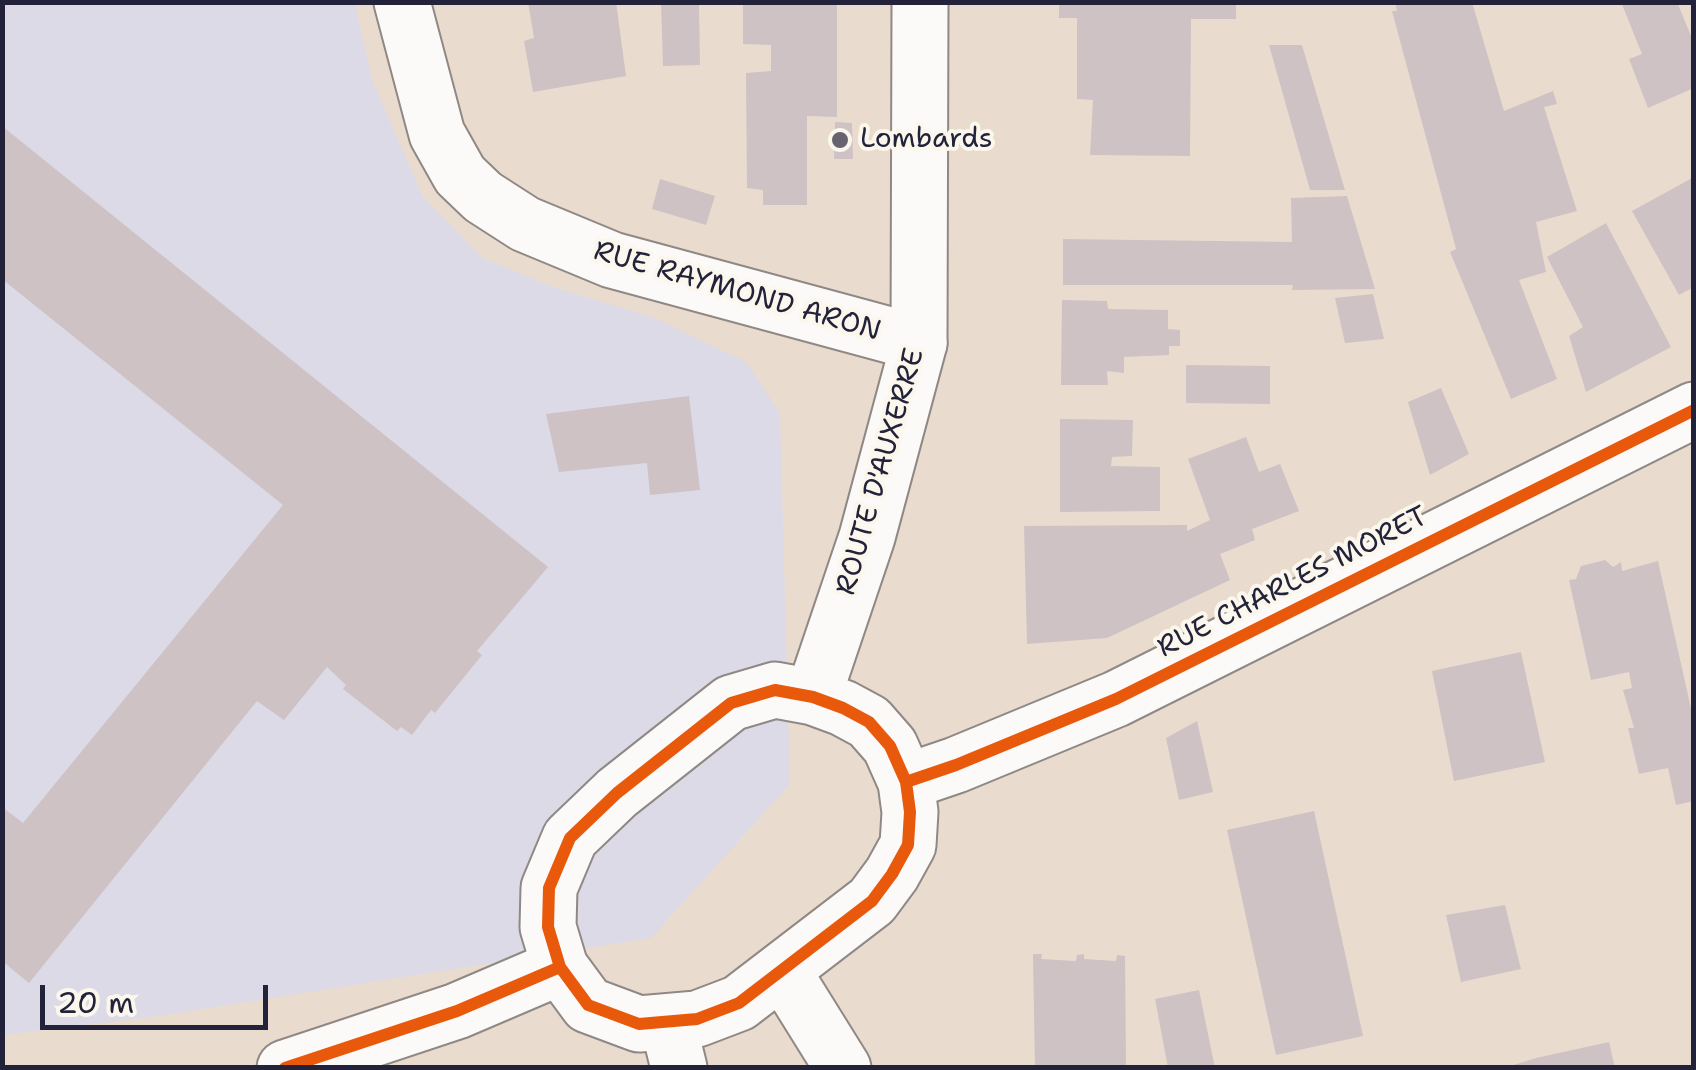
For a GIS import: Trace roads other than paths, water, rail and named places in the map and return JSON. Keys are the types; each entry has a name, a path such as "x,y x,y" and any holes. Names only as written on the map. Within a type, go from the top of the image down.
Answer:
{"main road":[{"name":"RUE RAYMOND ARON","path":"402,2 437,134 460,175 511,215 612,260 918,343"},
{"name":"ROUTE D'AUXERRE","path":"813,697 867,537 918,343 920,2"},
{"name":"RUE CHARLES MORET","path":"906,782 1116,699 1694,410"},
{"path":"774,690 813,697 843,708 869,722 890,746 906,782 910,812 908,845 872,902 739,1003 696,1020 673,1045 639,1024 588,1005 560,966 548,927 549,888 570,838 617,793 732,703 774,690"},
{"path":"284,1068 458,1011 560,966"},
{"path":"782,970 844,1068"}],"place":[{"name":"Lombards","path":"840,140"}]}
